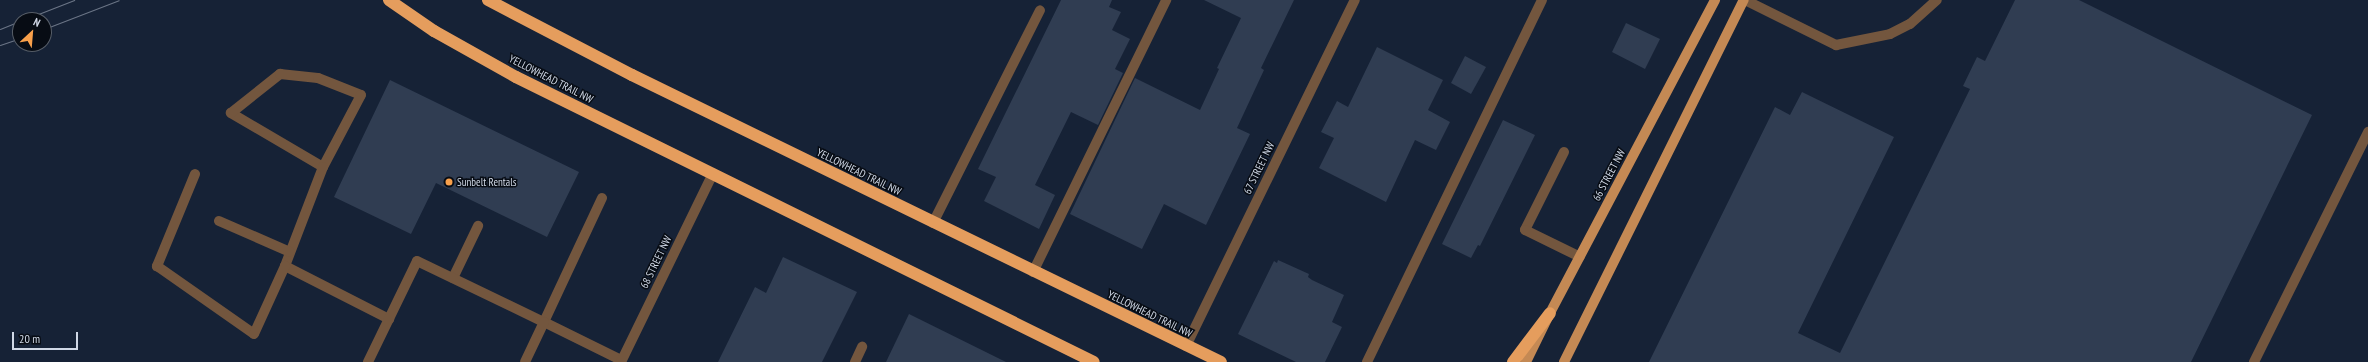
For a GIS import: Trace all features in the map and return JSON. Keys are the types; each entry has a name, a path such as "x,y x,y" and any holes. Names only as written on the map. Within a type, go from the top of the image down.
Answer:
{"highway":[{"name":"YELLOWHEAD TRAIL NW","path":"389,0 434,31 516,77 1094,362"},
{"name":"YELLOWHEAD TRAIL NW","path":"488,0 632,75 1033,272 1221,362"},
{"path":"1513,362 1550,313"}],"main road":[{"name":"66 STREET NW","path":"1526,362 1550,313 1716,0"},
{"path":"1564,362 1744,0"}],"street":[{"path":"1033,272 1166,0"},
{"name":"67 STREET NW","path":"1186,346 1355,0"},
{"path":"1367,362 1542,0"},
{"path":"1744,0 1836,45 1890,34 1910,24 1936,0"},
{"path":"933,223 1040,10"},
{"path":"195,174 157,266 254,334 285,266 323,167 361,95 318,78 280,74 232,113 323,167"},
{"path":"2254,362 2368,132"},
{"path":"1564,152 1525,230 1580,257"},
{"name":"68 STREET NW","path":"621,361 713,173"},
{"path":"525,362 602,198"},
{"path":"219,221 290,252"},
{"path":"453,278 478,226"},
{"path":"368,362 417,261 621,361"},
{"path":"285,266 389,319"},
{"path":"855,362 862,347"}],"building":[{"path":"1061,0 1112,0 1109,7 1121,12 1112,30 1130,39 1115,69 1123,73 1098,125 1071,112 1035,185 1055,195 1039,229 984,201 996,177 978,169"},
{"path":"1204,0 1294,0 1261,68 1264,70 1237,128 1250,134 1206,225 1164,204 1142,249 1070,214 1135,78 1200,110 1219,69 1217,68 1241,18"},
{"path":"2015,0 2079,0 2312,115 2191,362 1649,362 1775,107 1790,115 1802,92 1894,137 1798,333 1840,353 1970,89 1963,86 1977,57 1985,61"},
{"path":"1626,23 1660,39 1645,69 1612,52"},
{"path":"1377,47 1443,80 1428,110 1450,122 1436,150 1415,140 1386,202 1319,168 1334,138 1321,132 1337,101 1348,107"},
{"path":"1465,56 1486,67 1471,94 1451,83"},
{"path":"390,80 579,172 547,237 436,183 411,234 334,197"},
{"path":"1503,120 1535,135 1480,246 1478,245 1471,258 1442,244"},
{"path":"783,257 857,292 822,362 718,362 755,287 766,293"},
{"path":"1278,260 1309,274 1308,277 1312,280 1344,295 1332,322 1342,327 1325,362 1296,362 1238,334 1274,261 1277,263"},
{"path":"909,314 1006,362 886,362"}],"tram line":[{"path":"43,12 74,0"},
{"path":"52,26 119,0"},
{"path":"0,29 12,24"},
{"path":"0,45 12,41"}],"place":[{"name":"Sunbelt Rentals","path":"449,182"}]}
